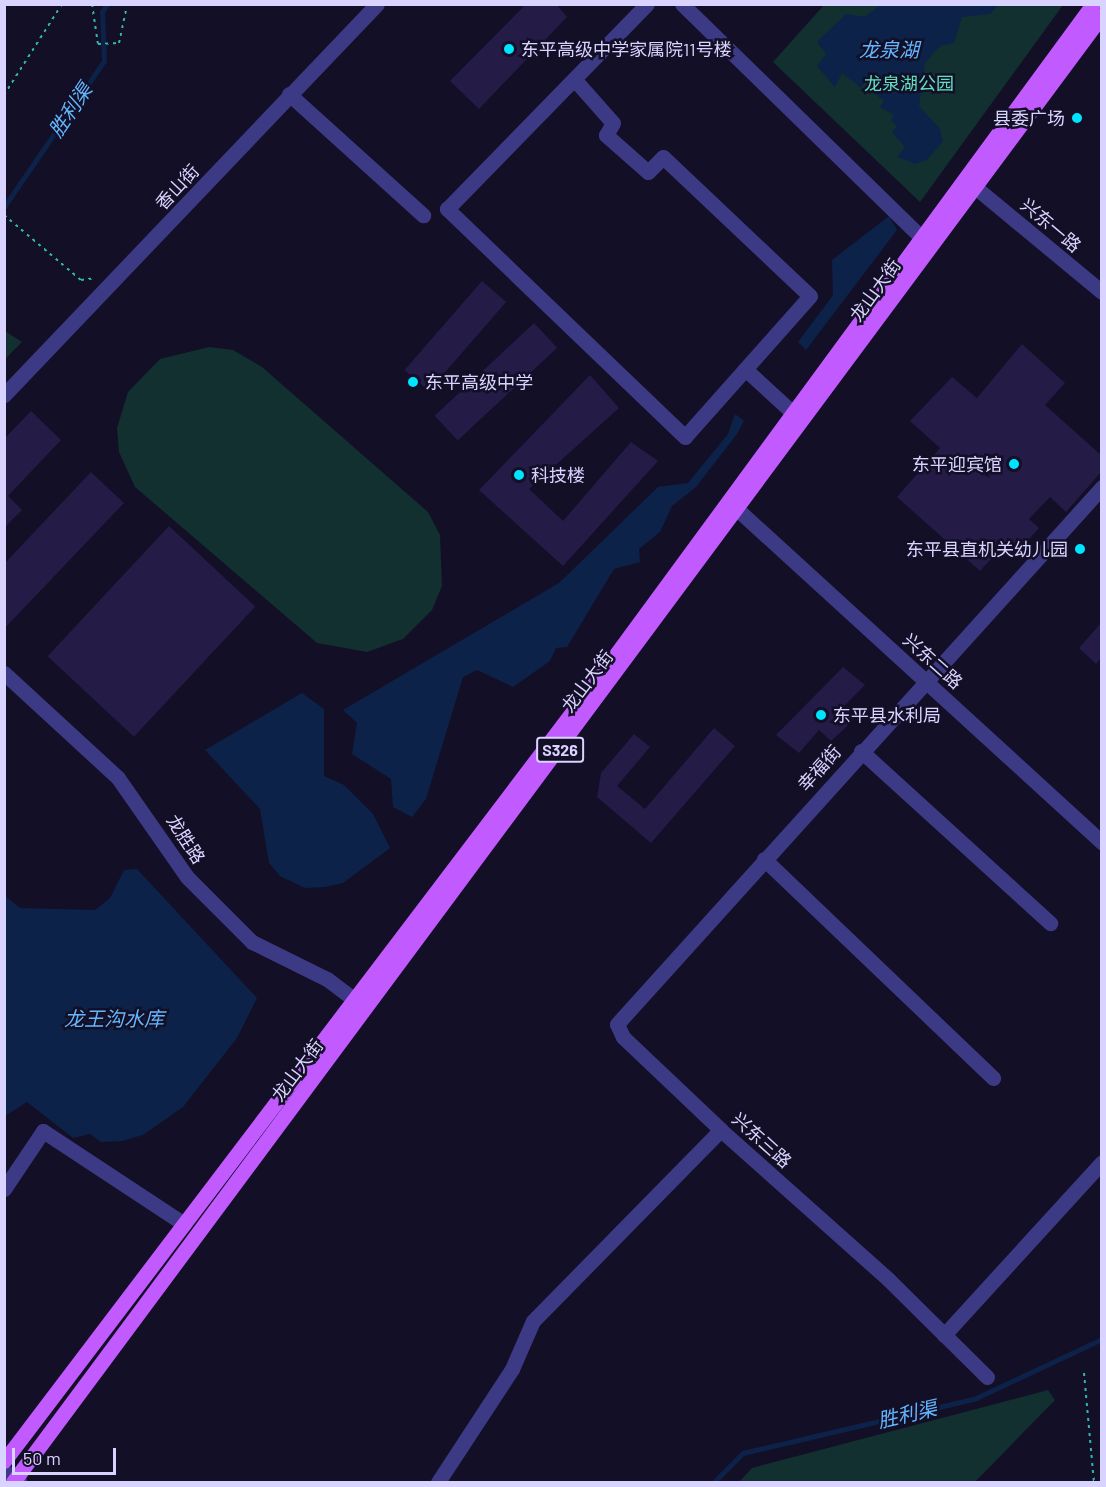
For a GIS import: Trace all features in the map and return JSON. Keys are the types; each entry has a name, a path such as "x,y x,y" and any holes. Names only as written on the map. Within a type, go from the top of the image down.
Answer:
{"main road":[{"name":"龙山大街","path":"4,1461 793,413 1094,4"},
{"name":"龙山大街","path":"13,1479 738,510 1101,15"}],"street":[{"name":"香山街","path":"4,395 122,275 289,94 377,4"},
{"path":"575,80 614,123 606,135 648,172 663,157 810,296 685,437 447,209 647,4"},
{"path":"682,4 922,238"},
{"path":"289,94 423,215"},
{"name":"兴东一路","path":"975,187 1101,292"},
{"path":"745,369 793,413"},
{"name":"幸福街","path":"617,1024 924,680 1101,487"},
{"name":"兴东二路","path":"738,510 1101,842"},
{"name":"龙胜路","path":"4,674 118,778 187,877 252,942 327,979 354,999"},
{"path":"861,751 1050,923"},
{"path":"764,859 993,1078"},
{"name":"兴东三路","path":"617,1024 623,1037 721,1130 888,1279 987,1377"},
{"path":"438,1482 512,1369 533,1321 721,1130"},
{"path":"4,1189 43,1131 184,1224"},
{"path":"944,1335 1101,1162"}],"path":[{"path":"4,95 62,4"},
{"path":"92,4 98,44 119,43 127,4"},
{"path":"4,215 81,280 122,275"},
{"path":"1084,1373 1094,1482"}],"green space":[{"name":"龙泉湖公园","path":"824,5 1063,5 920,202 773,62"},
{"path":"5,331 22,342 5,359"},
{"path":"209,347 233,350 262,367 428,512 440,535 442,586 432,610 403,639 367,652 317,643 135,487 119,452 117,428 128,392 160,359"},
{"path":"1048,1390 1055,1400 975,1482 739,1482 752,1468"}],"water":[{"name":"龙泉湖","path":"880,5 998,5 990,14 962,17 954,43 940,46 925,63 919,106 940,129 943,141 927,160 915,164 897,157 905,147 892,132 897,126 891,121 894,115 880,107 884,101 874,93 876,88 866,81 861,88 842,73 835,87 817,66 826,54 817,42 846,14 865,17"},
{"path":"889,216 897,230 806,350 798,342 833,295 832,260"},
{"path":"735,414 744,421 737,434 696,487 672,506 660,532 639,549 640,562 614,569 567,647 556,648 550,661 513,687 477,670 463,677 426,799 412,817 393,807 391,779 352,754 357,723 343,710 559,583 658,487 688,483 728,434"},
{"path":"302,693 324,709 324,776 344,785 373,814 390,848 343,883 325,887 305,888 280,876 269,863 260,809 205,750"},
{"name":"龙王沟水库","path":"137,869 257,998 237,1038 183,1107 143,1135 122,1141 101,1142 90,1134 73,1138 27,1102 5,1116 5,896 20,908 95,910 110,898 124,870"}],"building":[{"name":"东平高级中学家属院11号楼","path":"526,4 556,4 567,17 479,109 450,81"},
{"path":"482,281 506,302 429,391 405,370"},
{"path":"534,323 557,348 458,441 435,416"},
{"name":"东平迎宾馆","path":"1022,344 1065,383 1045,405 1101,455 1101,472 1066,512 1050,497 1029,519 1039,528 1019,550 1008,540 980,571 897,497 940,448 910,421 952,377 977,398"},
{"name":"科技楼","path":"590,375 619,408 529,489 563,521 631,442 658,461 563,566 479,490"},
{"path":"31,411 61,440 8,496 22,510 4,528 4,439"},
{"path":"91,472 124,503 4,629 4,564"},
{"path":"169,526 255,606 134,737 48,656"},
{"path":"1101,623 1101,658 1096,664 1079,648"},
{"name":"东平县水利局","path":"843,667 865,685 841,709 853,721 831,741 819,730 799,753 776,735"},
{"path":"714,728 735,746 651,843 597,797 601,773 634,734 650,747 617,786 645,809"}],"waterway":[{"name":"胜利渠","path":"4,207 104,61 102,12 107,4"},
{"name":"胜利渠","path":"714,1482 743,1453 974,1399 1102,1339"}],"place":[{"name":"东平高级中学家属院11号楼","path":"509,49"},
{"name":"县委广场","path":"1077,118"},
{"name":"东平高级中学","path":"413,382"},
{"name":"东平迎宾馆","path":"1014,464"},
{"name":"科技楼","path":"519,475"},
{"name":"东平县直机关幼儿园","path":"1080,549"},
{"name":"东平县水利局","path":"821,715"}]}
